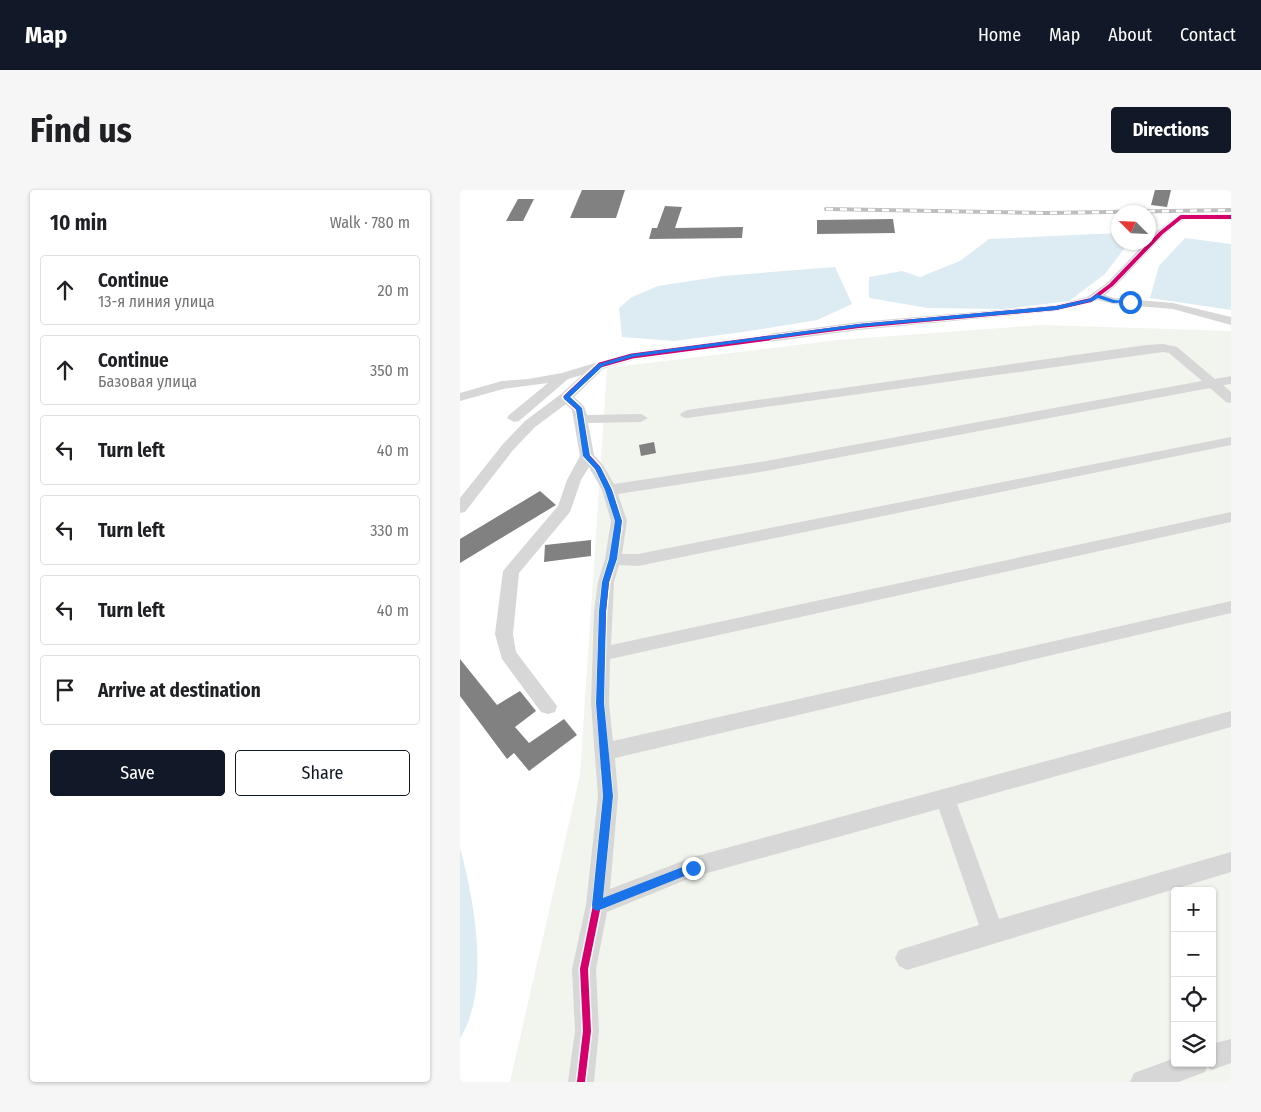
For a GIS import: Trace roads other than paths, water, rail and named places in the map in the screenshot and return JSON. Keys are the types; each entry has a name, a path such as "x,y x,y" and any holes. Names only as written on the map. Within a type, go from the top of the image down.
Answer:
{"street":[{"path":"460,397 502,385 564,376 632,356 859,326 1056,308 1091,300 1111,285 1161,233 1181,217 1231,217"},
{"path":"1097,296 1113,301 1173,306 1231,320"},
{"path":"687,414 1146,348 1173,350 1231,399"},
{"path":"460,508 508,447 530,424 566,397 600,365"},
{"path":"514,418 564,376"},
{"path":"609,490 760,467 1231,380"},
{"path":"548,706 508,654 504,634 511,572 565,508 574,480 586,456 579,408 566,397"},
{"path":"581,419 641,418"},
{"path":"613,559 638,560 1231,441"},
{"path":"581,1082 587,1031 584,969 597,905 608,796 600,703 602,611 606,582 613,559 618,521 609,490 598,468 586,456"},
{"path":"602,654 1231,517"},
{"path":"603,752 1231,607"},
{"path":"597,905 693,868 1231,720"},
{"path":"944,798 993,933"},
{"path":"908,958 1231,862"},
{"path":"1216,1056 1231,1051"},
{"path":"1142,1082 1185,1067"}],"railway":[{"path":"826,209 1047,213 1231,210"}]}
